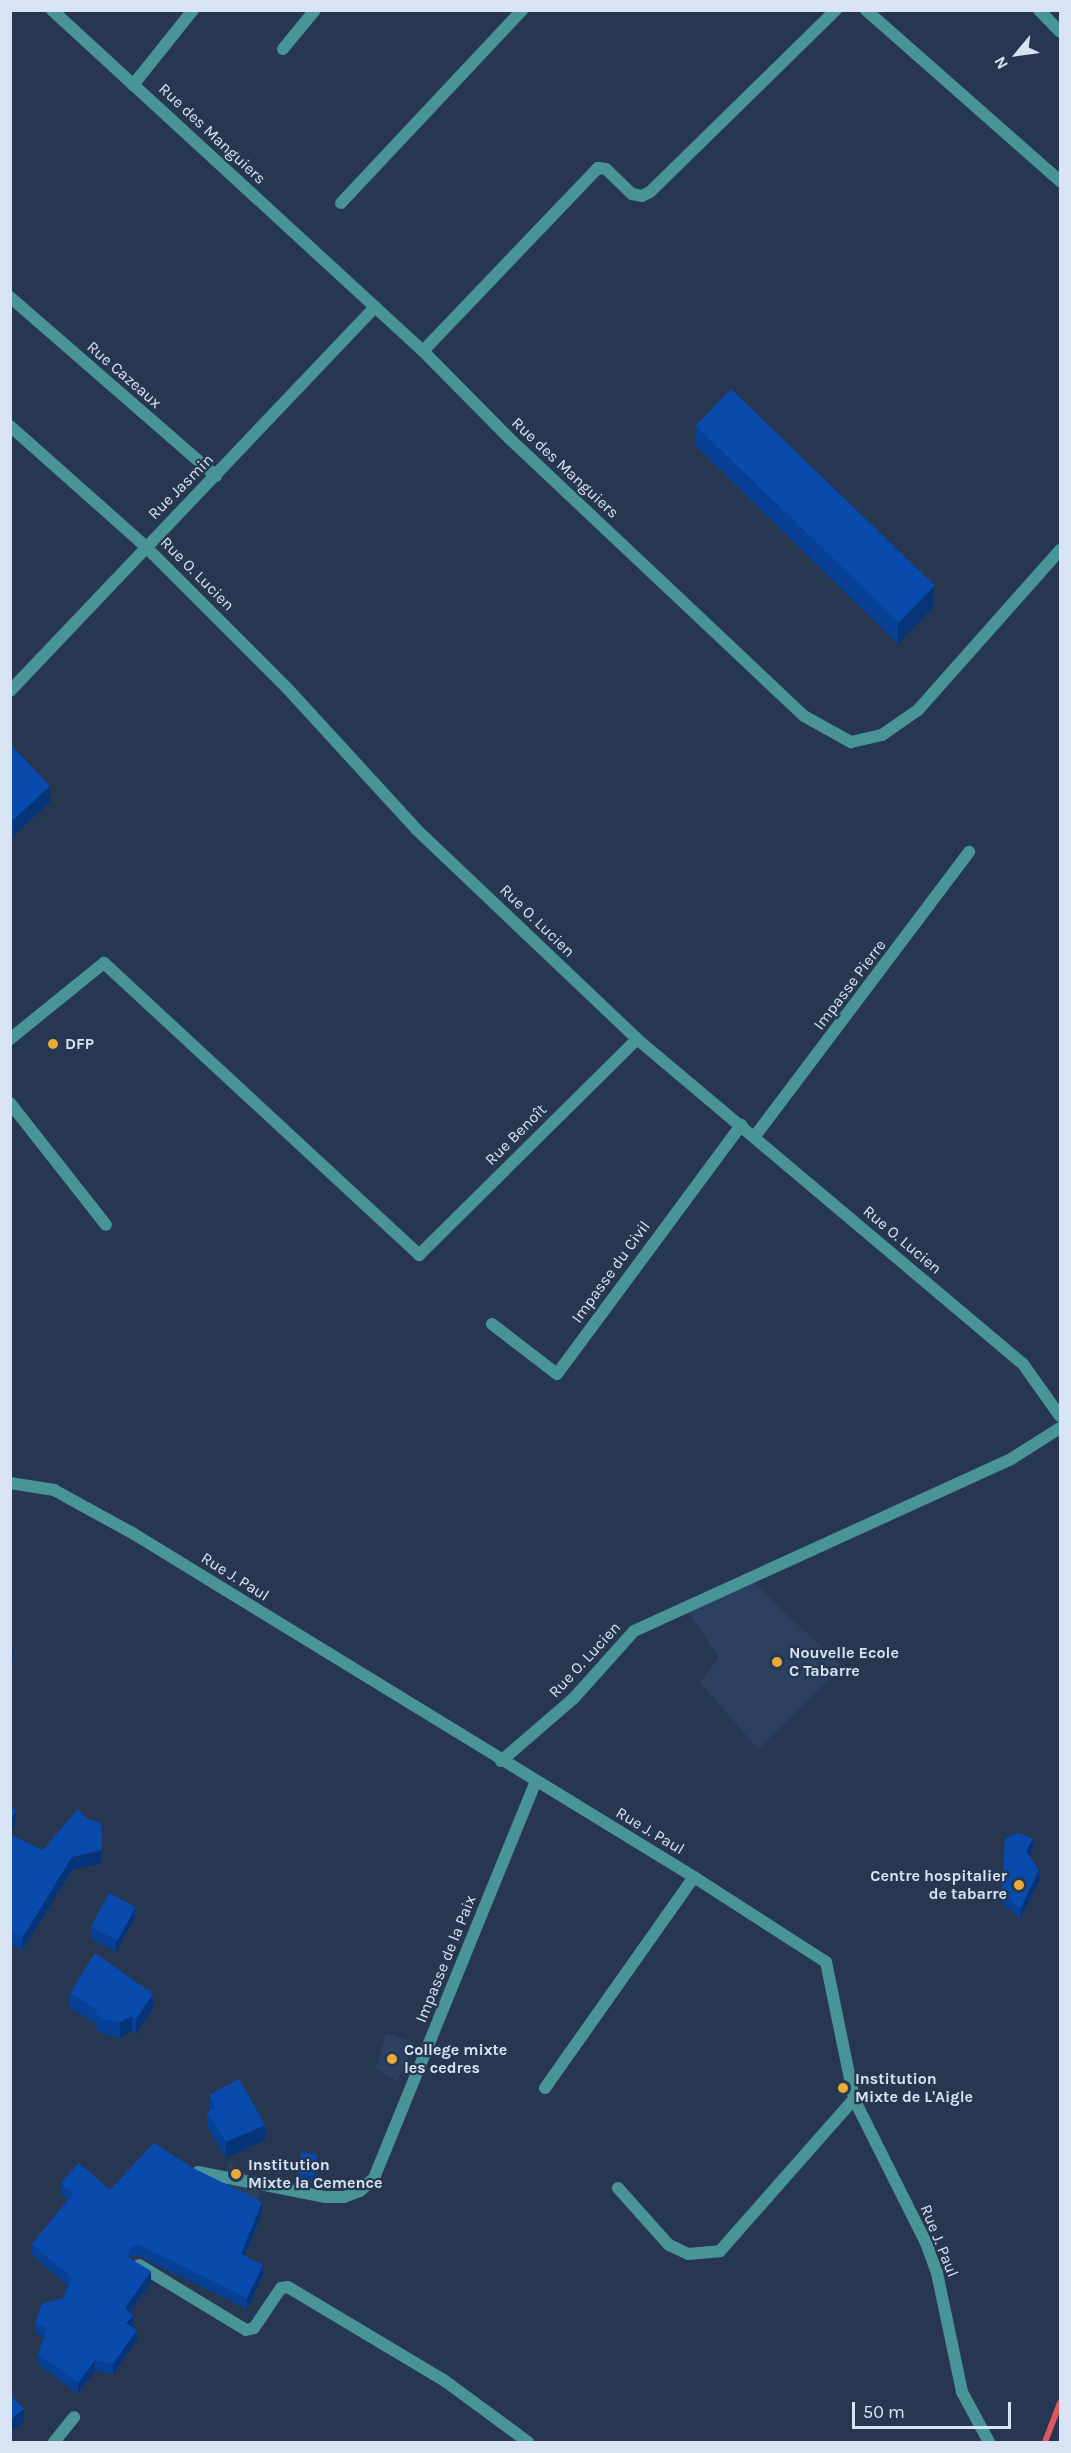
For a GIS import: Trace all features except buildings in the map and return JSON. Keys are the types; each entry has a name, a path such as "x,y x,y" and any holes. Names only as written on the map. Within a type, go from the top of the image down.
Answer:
{"street":[{"path":"134,85 193,10"},
{"path":"283,49 315,10"},
{"path":"341,203 522,10"},
{"path":"423,351 598,168 606,169 632,194 642,196 650,192 836,10"},
{"path":"866,10 1060,181"},
{"path":"1039,10 1060,32"},
{"name":"Rue des Manguiers","path":"56,12 423,351 508,438 804,716 851,742 882,735 918,710 1060,550"},
{"name":"Rue Cazeaux","path":"10,297 216,476"},
{"name":"Rue Jasmin","path":"10,691 145,546 216,476 375,307"},
{"name":"Rue O. Lucien","path":"10,426 145,546 287,688 417,830 637,1039 1023,1364 1060,1416"},
{"name":"Impasse Pierre","path":"755,1136 969,852"},
{"name":"Rue Benoît","path":"10,1039 104,963 418,1256 637,1039"},
{"path":"10,1103 106,1225"},
{"name":"Impasse du Civil","path":"492,1324 557,1374 741,1125"},
{"name":"Rue O. Lucien","path":"501,1761 574,1698 634,1631 1011,1459 1060,1428"},
{"name":"Rue J. Paul","path":"10,1483 54,1490 134,1534 501,1761 694,1877 826,1962 855,2098 926,2243 937,2273 962,2392 989,2442"},
{"name":"Impasse de la Paix","path":"198,2172 326,2197 344,2197 360,2191 374,2178 536,1782"},
{"path":"545,2088 694,1877"},
{"path":"618,2188 669,2244 688,2254 720,2250 855,2098"},
{"path":"135,2263 246,2330 254,2328 281,2288 288,2287 445,2381 528,2442"},
{"path":"54,2442 74,2417"}],"shaded area":[{"name":"Nouvelle Ecole C Tabarre","path":"744,1574 842,1666 758,1749 700,1682 719,1658 685,1607"},
{"name":"College mixte les cedres","path":"386,2033 415,2043 397,2082 376,2068"},
{"name":"Institution Mixte la Cemence","path":"230,2161 262,2186 253,2209 218,2193"}],"waterway":[{"path":"1045,2442 1060,2403"}],"place":[{"name":"DFP","path":"53,1044"},
{"name":"Nouvelle Ecole C Tabarre","path":"777,1662"},
{"name":"Centre hospitalier de tabarre","path":"1019,1885"},
{"name":"College mixte les cedres","path":"392,2059"},
{"name":"Institution Mixte de L'Aigle","path":"843,2088"},
{"name":"Institution Mixte la Cemence","path":"236,2174"}]}
